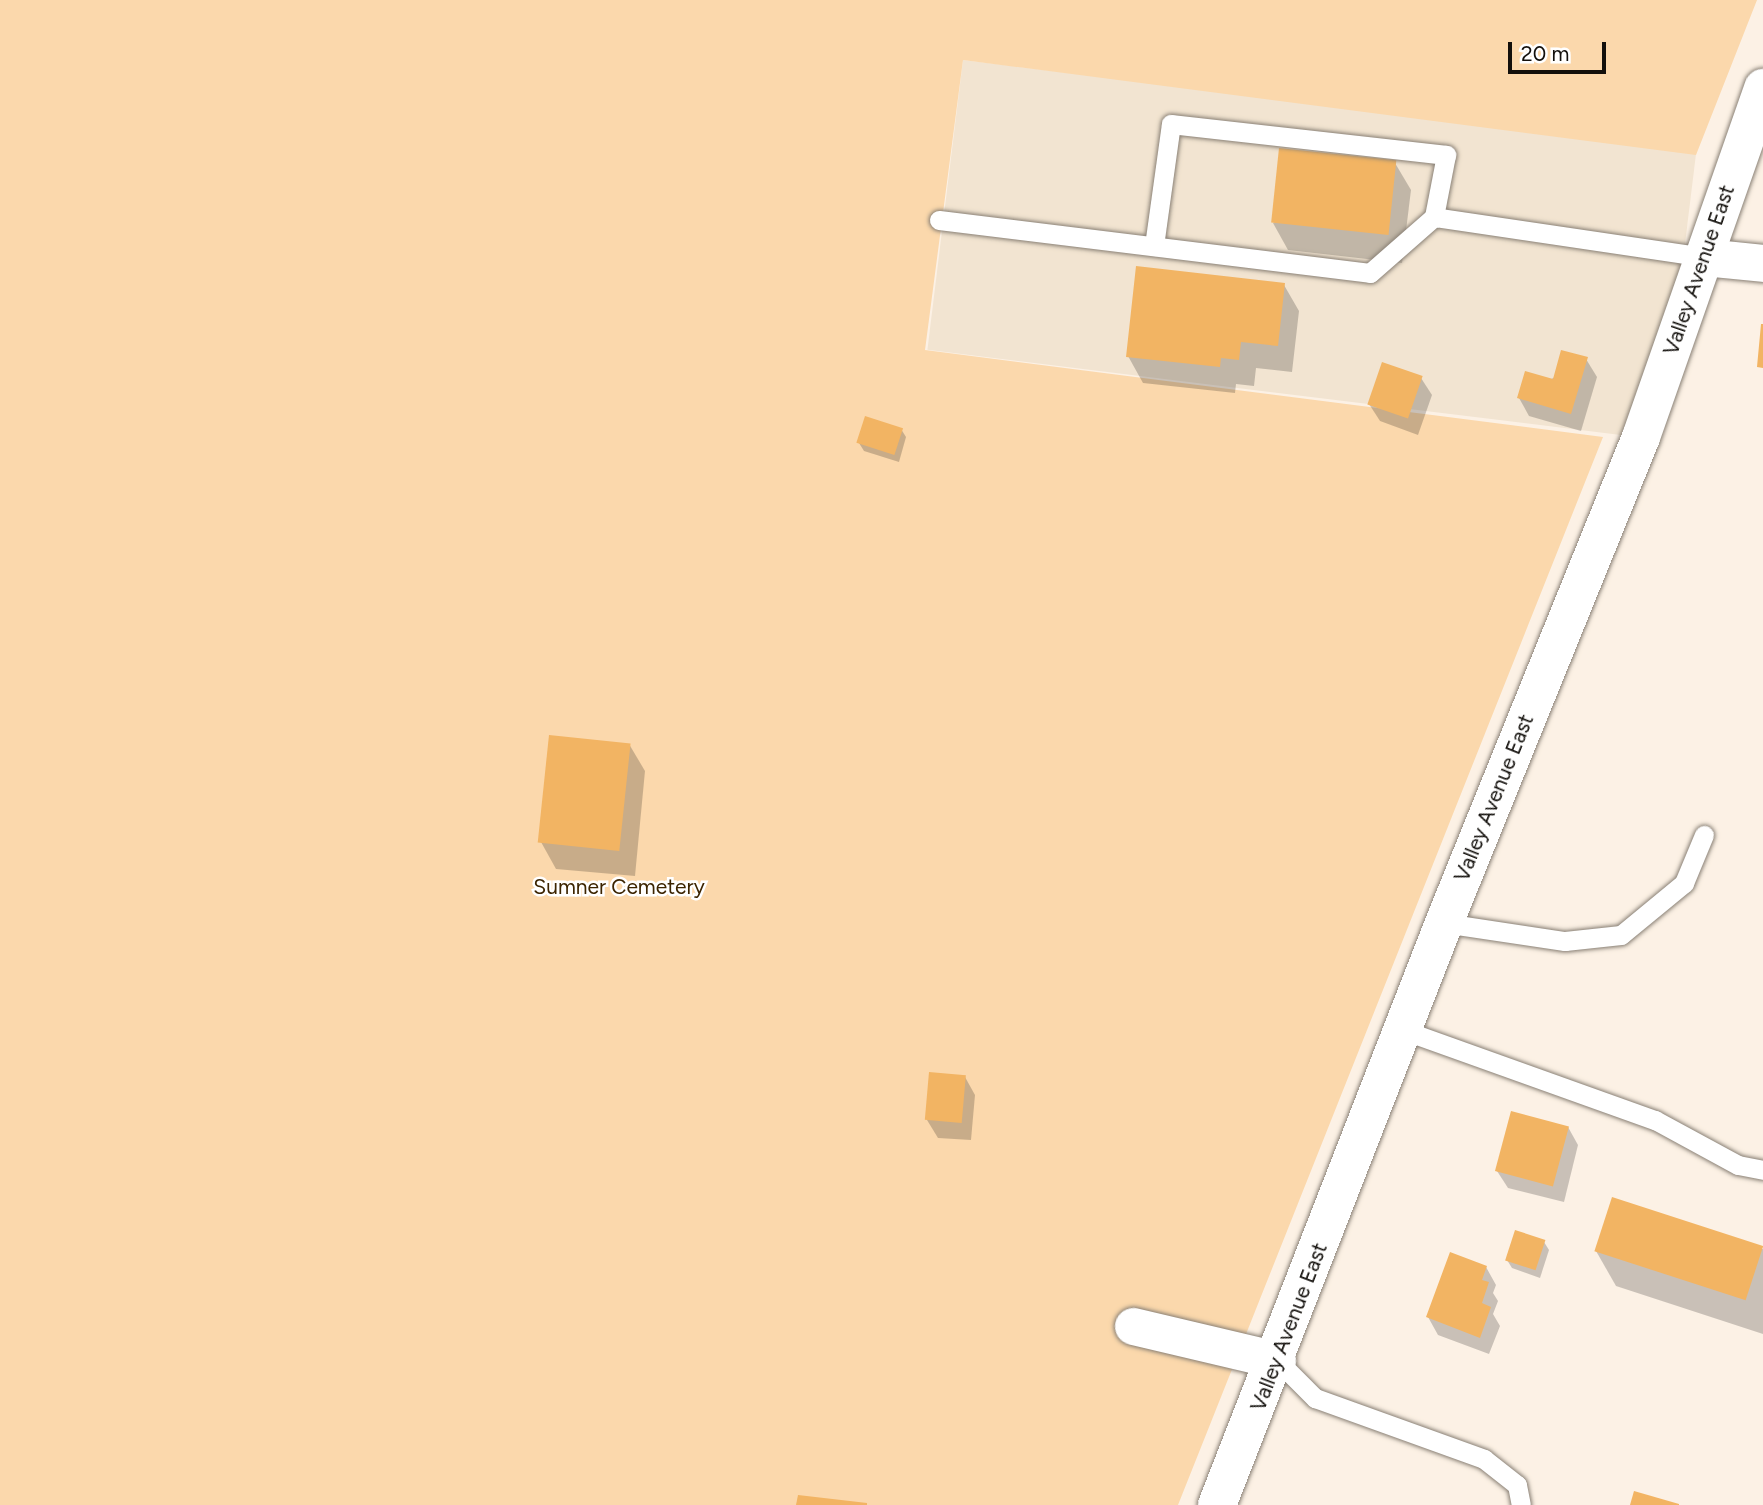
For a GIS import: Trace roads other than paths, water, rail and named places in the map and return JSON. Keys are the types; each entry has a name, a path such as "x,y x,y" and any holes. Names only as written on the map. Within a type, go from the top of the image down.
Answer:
{"main road":[{"name":"Valley Avenue East","path":"1217,1505 1277,1360 1444,923 1641,437 1763,89"}],"street":[{"path":"1704,257 1763,263"},
{"path":"1133,1326 1277,1360"}],"lane":[{"path":"939,220 1370,273 1434,217 1446,155 1171,124 1154,246"},
{"path":"1434,217 1704,257"},
{"path":"1444,923 1565,941 1621,934 1684,883 1704,835"},
{"path":"1403,1030 1655,1120 1738,1165 1763,1170"},
{"path":"1277,1360 1315,1398 1484,1459 1517,1485 1521,1505"}],"park label":[{"name":"Sumner Cemetery","path":"619,887"}]}
